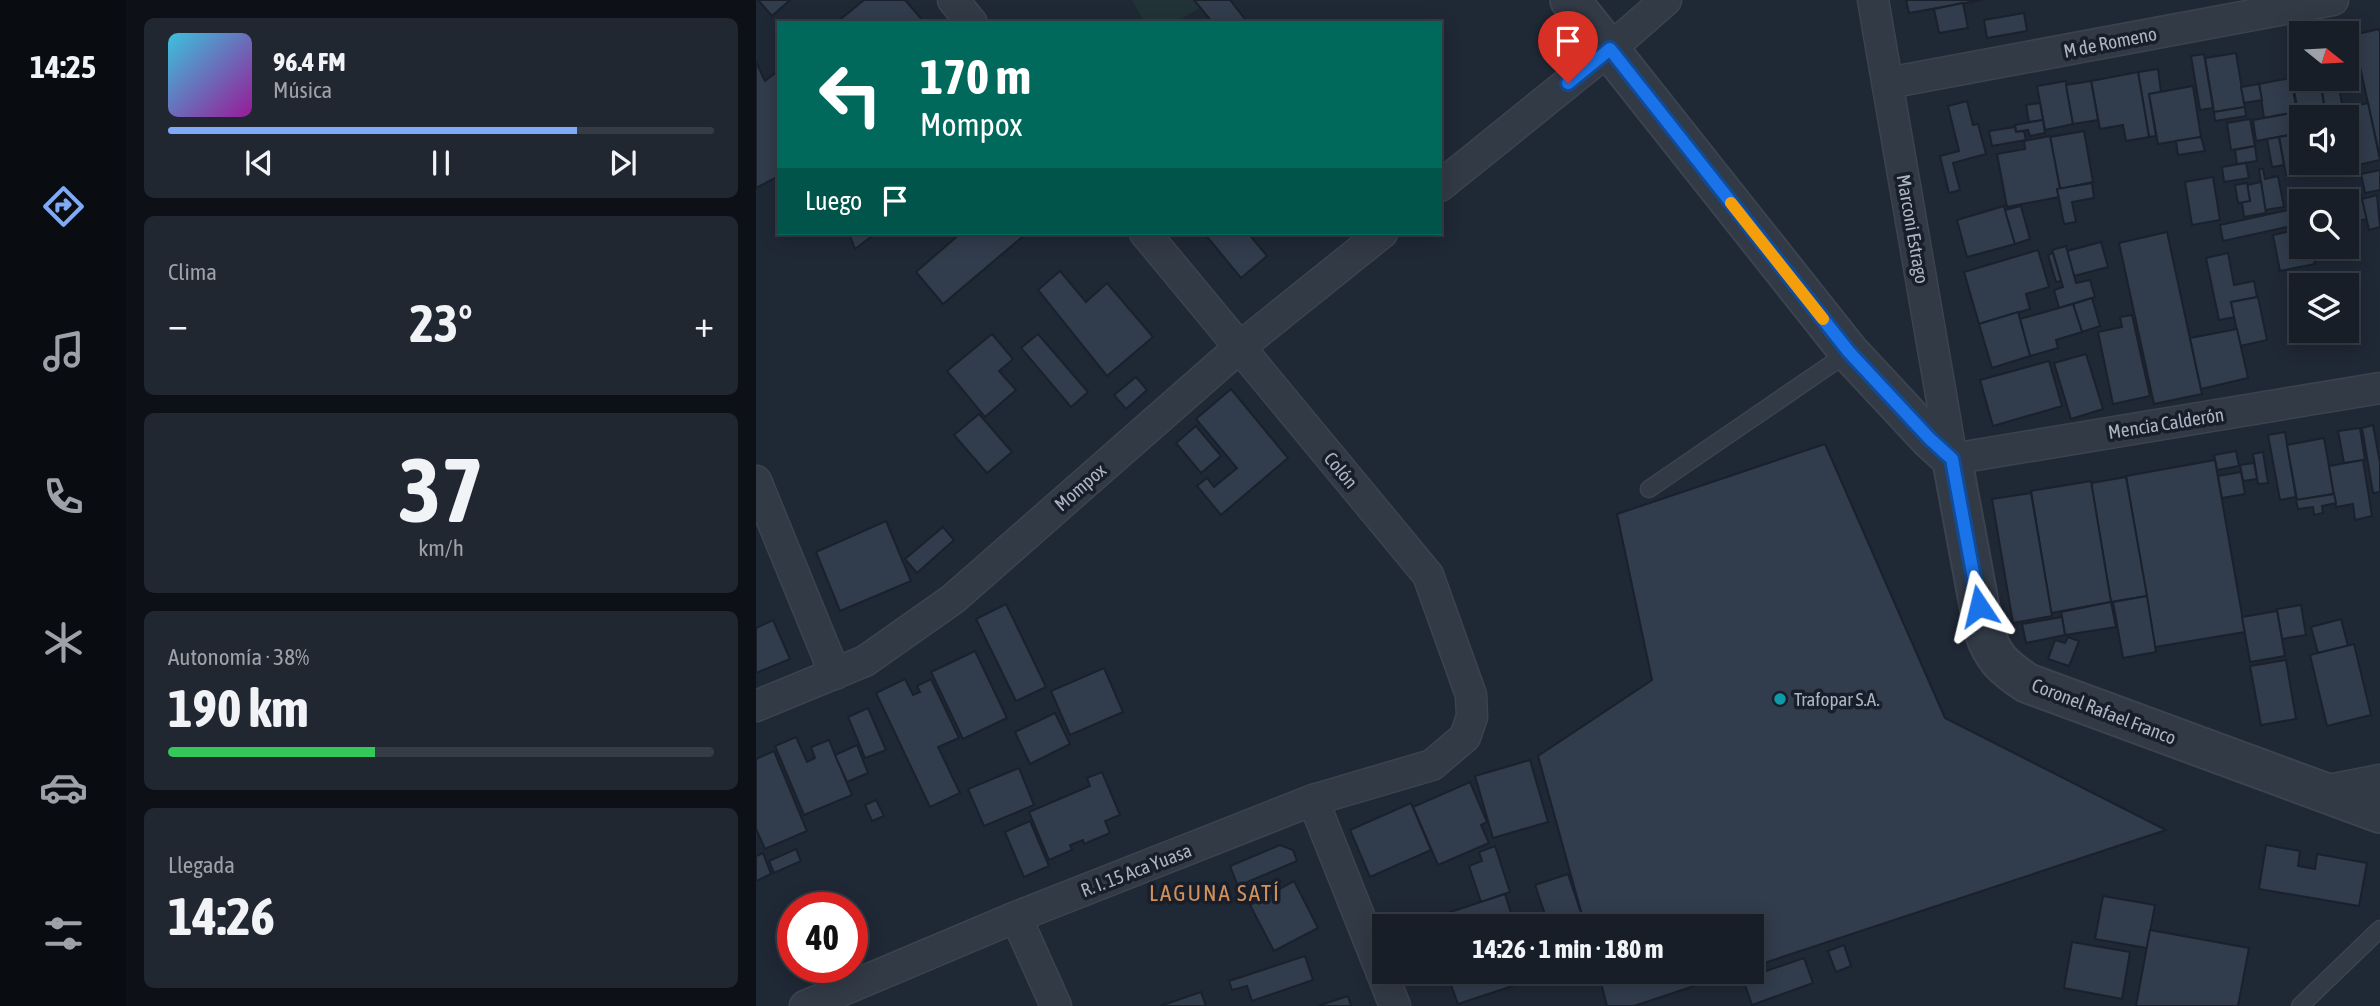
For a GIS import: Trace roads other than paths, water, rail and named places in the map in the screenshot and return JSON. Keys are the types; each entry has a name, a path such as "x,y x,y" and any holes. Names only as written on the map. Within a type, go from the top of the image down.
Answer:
{"street":[{"path":"953,0 970,21"},
{"path":"1570,0 1849,352 1952,459"},
{"path":"1442,184 1610,49 1666,0"},
{"name":"Marconi Estrago","path":"1873,0 1952,459"},
{"name":"M de Romeno","path":"1888,83 2333,0"},
{"name":"Colón","path":"1147,235 1428,575 1471,695 1472,717 1465,737"},
{"name":"Mompox","path":"756,706 865,662 953,599 1240,347 1380,235"},
{"name":"Mencia Calderón","path":"1952,459 2380,388"},
{"name":"Coronel Rafael Franco","path":"1952,459 1984,631 1990,651 2006,669 2027,683 2380,813"},
{"path":"756,481 835,674"},
{"name":"R. I. 15 Aca Yuasa","path":"805,1006 1016,917 1313,800 1432,765 1465,737"},
{"path":"2318,792 2380,780"},
{"path":"1313,800 1395,1006"},
{"path":"1016,917 1056,1006"}],"lane":[{"path":"1649,489 1849,352"},
{"path":"2300,1006 2380,929"}],"place":[{"name":"Trafopar S.A.","path":"1780,699"}],"district":[{"name":"LAGUNA SATÍ","path":"1215,893"}]}
